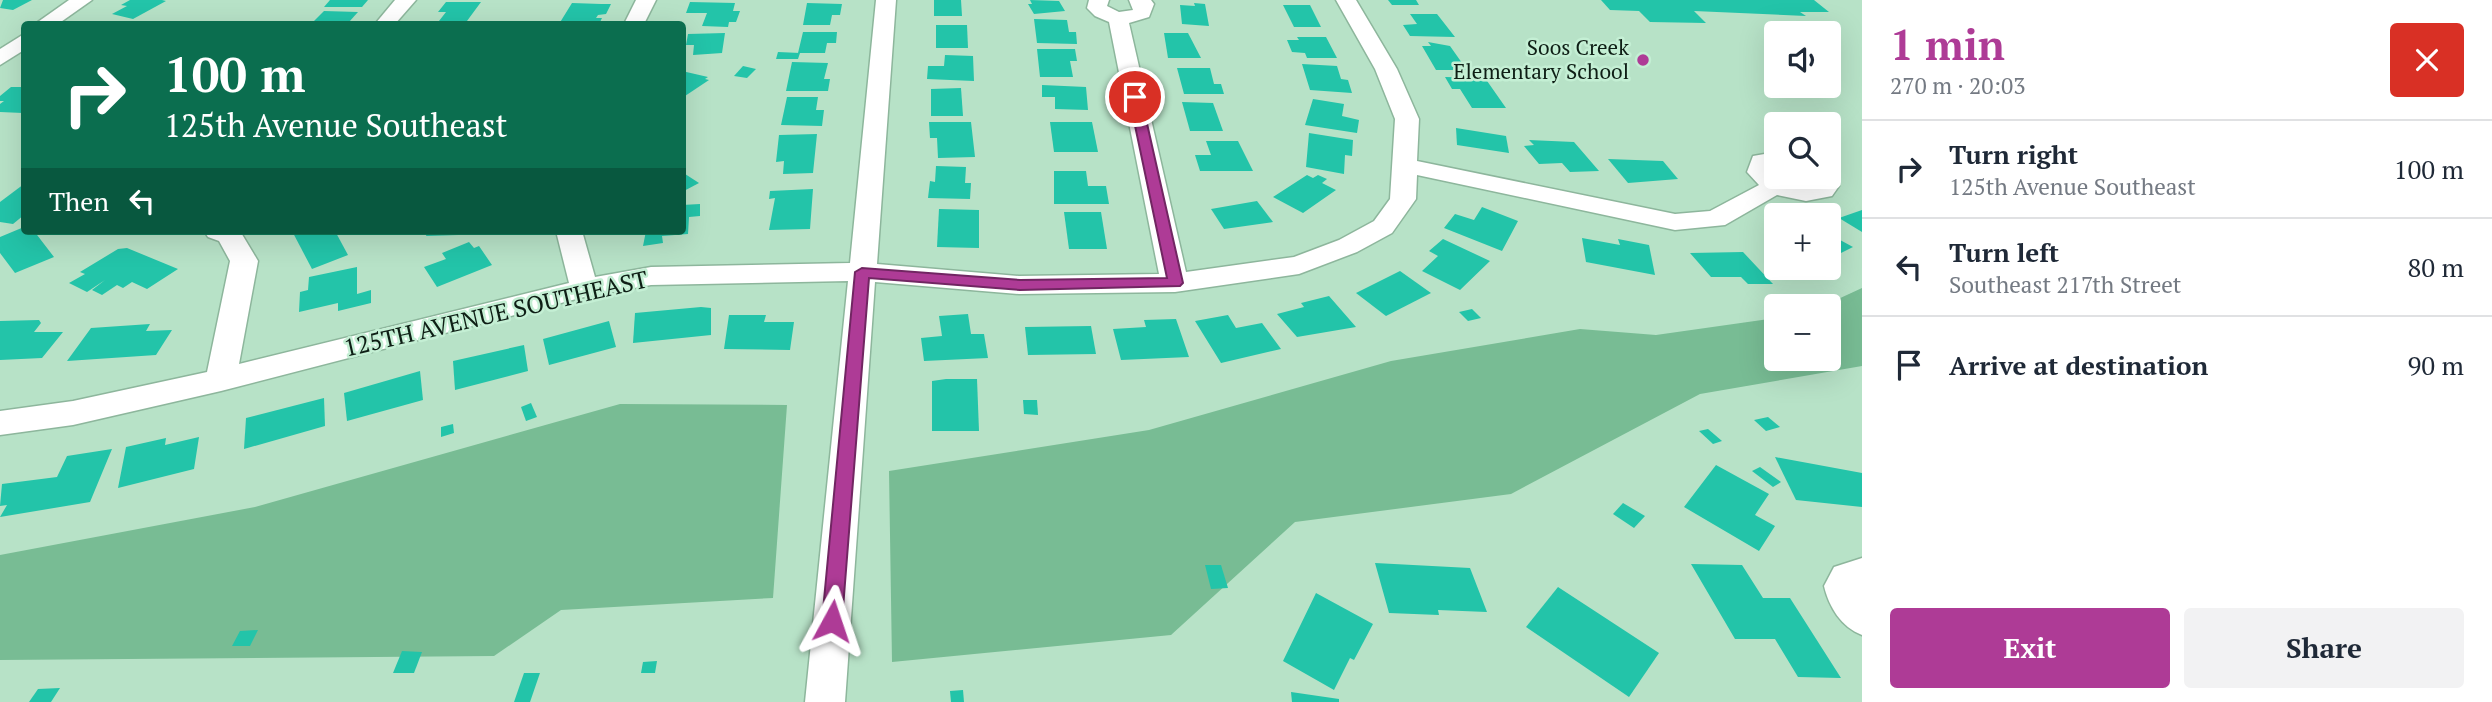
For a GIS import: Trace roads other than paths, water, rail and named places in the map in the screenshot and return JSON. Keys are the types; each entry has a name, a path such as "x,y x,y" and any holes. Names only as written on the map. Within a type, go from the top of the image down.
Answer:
{"street":[{"path":"50,21 82,0"},
{"path":"388,21 406,0"},
{"path":"636,21 646,0"},
{"path":"825,702 887,0"},
{"path":"1098,0 1097,8 1102,13 1118,18 1142,13 1144,4 1139,0"},
{"name":"125TH AVENUE SOUTHEAST","path":"0,423 73,413 220,380 584,288 651,276 862,272 1020,285 1175,283 1298,265 1348,246 1383,227 1403,199 1407,166 1407,119 1386,69 1346,0"},
{"path":"1118,18 1175,283"},
{"path":"0,59 21,42"},
{"path":"1764,161 1759,166 1759,172 1764,176"},
{"path":"1407,166 1649,219 1675,222 1716,219 1769,189"},
{"path":"1795,189 1814,193 1824,189"},
{"path":"220,380 244,261 229,235"},
{"path":"570,235 584,288"},
{"path":"1862,574 1847,578 1842,586 1845,597 1862,618"}],"place":[{"name":"Soos Creek Elementary School","path":"1643,60"}]}
